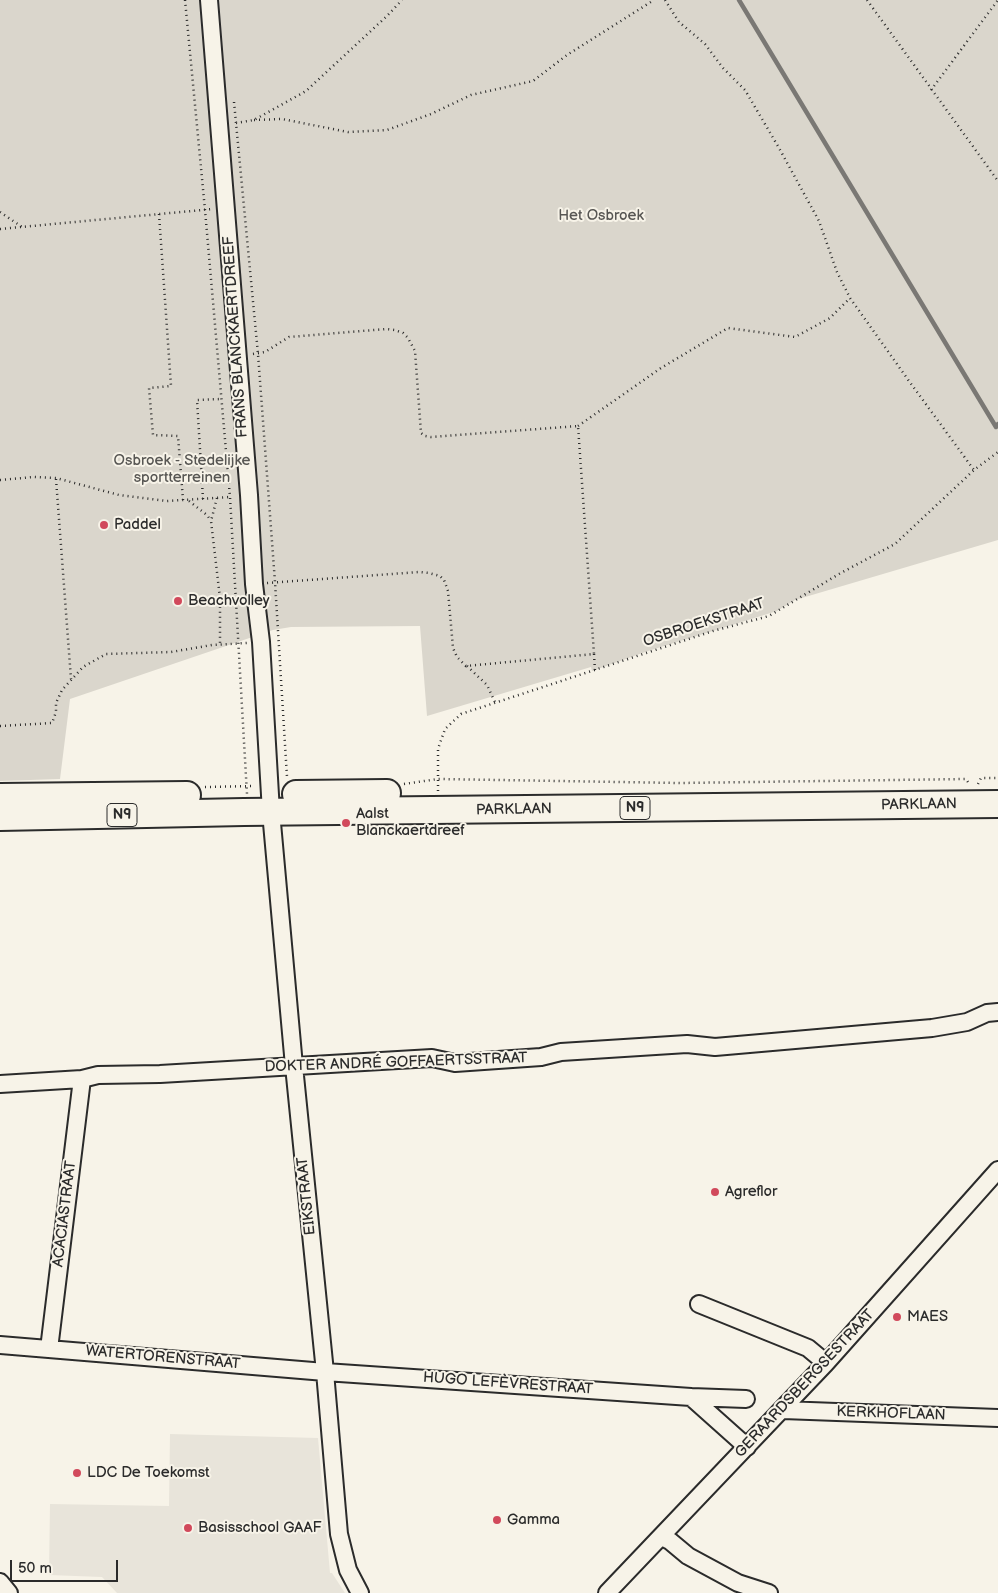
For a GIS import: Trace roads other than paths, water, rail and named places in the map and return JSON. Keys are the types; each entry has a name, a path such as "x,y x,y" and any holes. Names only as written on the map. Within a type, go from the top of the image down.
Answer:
{"main road":[{"name":"PARKLAAN","path":"0,817 275,795 438,786 986,791"},
{"name":"PARKLAAN","path":"0,797 275,795 998,804"}],"street":[{"name":"FRANS BLANCKAERTDREEF","path":"209,0 228,124 226,208 249,495 254,584 275,795"},
{"name":"EIKSTRAAT","path":"275,795 294,1066 325,1372 339,1534 348,1570 360,1593"},
{"name":"DOKTER ANDRÉ GOFFAERTSSTRAAT","path":"0,1084 82,1079 98,1075 160,1074 432,1058 465,1062 540,1057 561,1052 687,1044 715,1047 932,1028 967,1022 987,1013 998,1012"},
{"name":"ACACIASTRAAT","path":"49,1348 82,1079"},
{"name":"GERAARDSBERGSESTRAAT","path":"607,1593 783,1410 998,1170"},
{"path":"699,1304 808,1348 826,1363"},
{"name":"WATERTORENSTRAAT","path":"0,1345 325,1372"},
{"name":"HUGO LEFÈVRESTRAAT","path":"325,1372 691,1397 746,1399"},
{"path":"691,1397 747,1447"},
{"name":"KERKHOFLAAN","path":"783,1410 998,1418"},
{"path":"662,1537 688,1556 738,1583 769,1593"},
{"path":"0,1582 9,1593"}],"waterway":[{"path":"739,0 996,427 998,424"}],"place":[{"name":"Paddel","path":"104,525"},
{"name":"Beachvolley","path":"178,601"},
{"name":"Aalst Blanckaertdreef","path":"346,823"},
{"name":"Agreflor","path":"715,1192"},
{"name":"MAES","path":"897,1317"},
{"name":"LDC De Toekomst","path":"77,1473"},
{"name":"Gamma","path":"497,1520"},
{"name":"Basisschool GAAF","path":"188,1528"}],"park label":[{"name":"Het Osbroek","path":"601,216"},
{"name":"Osbroek - Stedelijke sportterreinen","path":"182,470"}]}
